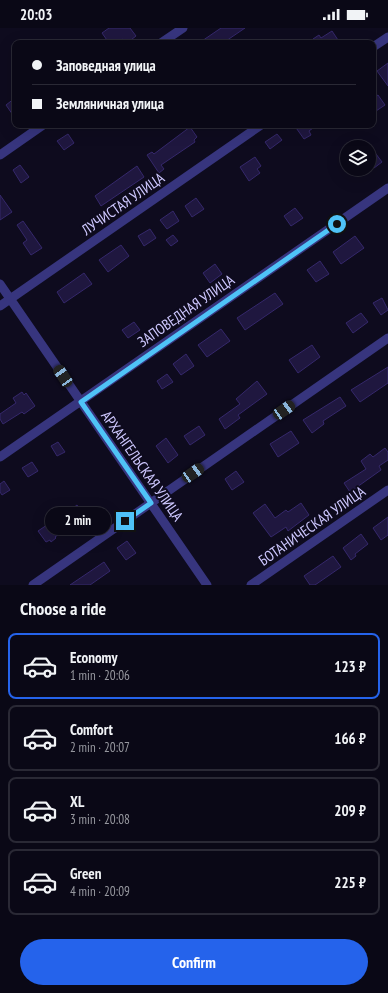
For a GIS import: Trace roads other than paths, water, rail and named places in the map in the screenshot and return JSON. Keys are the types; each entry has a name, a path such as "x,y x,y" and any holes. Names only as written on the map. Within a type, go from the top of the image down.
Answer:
{"street":[{"path":"166,40 183,28"},
{"path":"376,45 388,37"},
{"path":"0,155 39,128"},
{"name":"ЛУЧИСТАЯ УЛИЦА","path":"0,306 257,128"},
{"name":"ЗАПОВЕДНАЯ УЛИЦА","path":"0,457 388,188"},
{"name":"АРХАНГЕЛЬСКАЯ УЛИЦА","path":"0,284 207,585"},
{"path":"33,585 388,338"},
{"name":"БОТАНИЧЕСКАЯ УЛИЦА","path":"251,585 388,490"}]}
